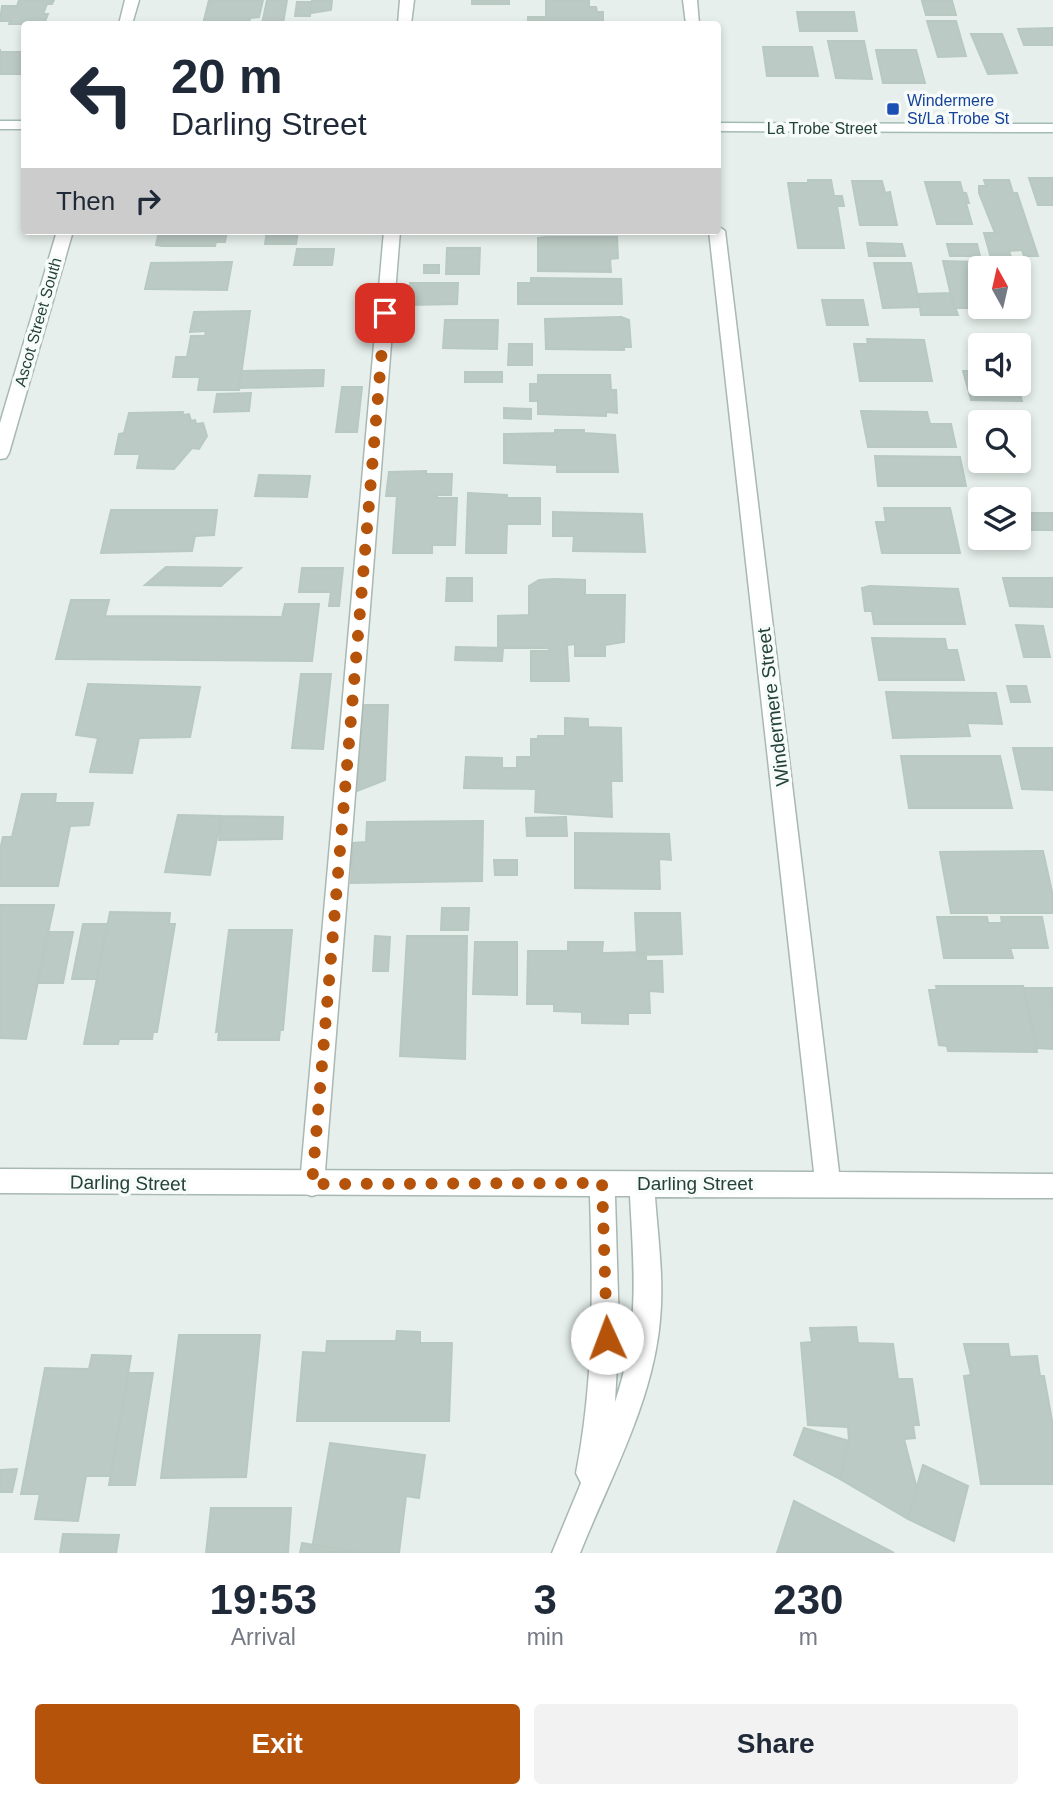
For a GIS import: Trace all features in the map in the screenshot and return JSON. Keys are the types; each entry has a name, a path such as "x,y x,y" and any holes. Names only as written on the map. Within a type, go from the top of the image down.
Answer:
{"street":[{"path":"127,21 132,0"},
{"path":"405,21 407,0"},
{"path":"690,0 693,21"},
{"path":"0,125 21,125"},
{"name":"La Trobe Street","path":"721,127 1053,128"},
{"name":"Ascot Street South","path":"0,453 64,235"},
{"path":"312,1184 392,235"},
{"name":"Windermere Street","path":"717,235 828,1183"},
{"name":"Darling Street","path":"0,1181 1053,1186"},
{"path":"571,1541 593,1458 605,1369 607,1338 602,1183"},
{"path":"571,1541 625,1413 639,1369 648,1302 642,1183"}],"building":[{"path":"19,0 54,0 52,4 47,4 43,14 48,14 45,21 9,24 10,21 0,21 2,6 17,6"},
{"path":"209,0 263,0 259,17 250,18 250,21 204,21"},
{"path":"267,0 287,0 284,21 263,21"},
{"path":"312,0 332,0 331,10 311,13"},
{"path":"472,0 509,0 509,4 472,4"},
{"path":"546,0 589,0 589,7 596,7 597,12 603,12 603,21 528,21 528,17 546,17"},
{"path":"922,1 952,1 956,15 926,15"},
{"path":"297,2 312,2 310,16 295,16"},
{"path":"797,12 854,12 857,31 800,31"},
{"path":"927,21 956,21 966,56 938,57"},
{"path":"1053,28 1053,45 1024,45 1018,29"},
{"path":"971,34 1002,34 1017,73 988,74"},
{"path":"828,41 864,41 872,79 836,78"},
{"path":"763,47 812,47 818,76 767,76"},
{"path":"876,50 916,50 925,83 883,83"},
{"path":"0,52 21,52 21,74 0,74"},
{"path":"1029,178 1053,178 1053,205 1038,205"},
{"path":"808,180 831,180 834,196 842,196 844,206 837,206 844,248 798,248 788,183 808,183"},
{"path":"984,180 1009,180 1013,193 1017,193 1038,256 1024,256 1022,250 1009,251 1011,256 990,256 984,233 995,233 979,193 979,186 986,186"},
{"path":"852,181 882,181 885,193 890,192 897,225 860,225"},
{"path":"925,182 960,182 969,203 966,203 972,224 937,224"},
{"path":"158,235 226,235 225,242 216,242 215,246 156,245"},
{"path":"266,235 297,235 296,244 265,244"},
{"path":"617,237 618,258 610,259 611,272 538,271 538,238"},
{"path":"867,243 902,244 905,256 869,256"},
{"path":"947,244 977,244 980,256 968,256 950,256"},
{"path":"447,248 480,248 479,274 446,274"},
{"path":"297,249 334,249 332,265 294,265"},
{"path":"943,261 968,262 968,308 954,308"},
{"path":"232,262 227,290 145,289 151,263"},
{"path":"874,263 911,263 920,307 883,308"},
{"path":"424,265 439,265 439,273 424,273"},
{"path":"531,278 621,279 622,304 518,304 518,283 531,283"},
{"path":"410,283 458,283 457,304 408,305"},
{"path":"950,293 958,315 921,315 918,294"},
{"path":"822,300 863,300 868,325 827,325"},
{"path":"250,311 239,390 198,390 200,377 173,377 176,357 187,357 191,336 205,336 206,331 190,332 194,312"},
{"path":"621,317 629,320 631,347 624,347 624,350 546,349 545,319"},
{"path":"445,320 498,320 497,349 443,348"},
{"path":"867,339 924,340 932,381 860,381 854,344 868,344"},
{"path":"509,344 532,344 532,365 508,365"},
{"path":"324,370 323,386 239,388 241,371"},
{"path":"963,371 968,371 968,389"},
{"path":"465,372 502,372 502,382 465,382"},
{"path":"538,375 610,375 611,390 616,390 617,413 606,412 606,416 538,414 538,401 530,401 530,384 538,384"},
{"path":"342,387 362,387 357,432 336,432"},
{"path":"251,393 249,411 214,412 217,394"},
{"path":"970,396 1021,396 1022,401 971,400"},
{"path":"504,408 531,409 531,419 504,418"},
{"path":"861,411 927,412 930,424 951,424 956,447 868,447"},
{"path":"183,412 182,415 189,414 191,421 195,420 196,424 203,423 207,436 199,449 192,448 174,469 137,468 140,454 115,454 119,434 124,433 129,413"},
{"path":"555,430 584,430 584,433 615,435 618,472 557,472 557,465 504,463 504,434 555,433"},
{"path":"875,456 960,457 966,486 878,486"},
{"path":"426,471 426,474 452,474 451,495 437,495 437,498 457,498 455,545 432,545 432,553 393,553 397,496 386,496 389,472"},
{"path":"259,475 310,476 307,497 255,496"},
{"path":"468,493 507,495 507,498 540,498 540,524 507,524 506,553 466,553"},
{"path":"884,508 950,508 960,553 882,553 876,522 886,522"},
{"path":"111,510 217,510 214,535 195,536 192,551 101,553"},
{"path":"553,512 642,514 645,552 573,551 574,536 553,536"},
{"path":"1031,513 1053,513 1053,530 1031,530"},
{"path":"166,567 241,568 221,586 145,585"},
{"path":"302,568 343,568 339,606 329,606 331,592 299,592"},
{"path":"447,578 472,578 472,601 446,601"},
{"path":"1003,578 1053,578 1053,607 1010,606"},
{"path":"539,580 585,580 585,595 625,595 624,642 605,645 605,656 575,656 575,644 567,645 569,681 531,681 531,651 549,651 549,648 498,648 498,616 529,615 529,586"},
{"path":"862,588 958,589 965,624 874,624 872,611 865,611"},
{"path":"71,600 109,600 105,616 282,617 285,604 319,604 312,661 56,659"},
{"path":"1016,625 1043,626 1050,657 1024,657"},
{"path":"872,638 945,639 947,650 957,650 964,680 879,680"},
{"path":"456,647 503,648 502,661 455,660"},
{"path":"301,674 331,674 323,749 292,748"},
{"path":"88,684 200,687 190,737 139,738 132,773 90,772 98,738 76,735"},
{"path":"1007,686 1026,686 1030,702 1011,702"},
{"path":"886,692 996,693 1002,724 967,723 970,736 893,738"},
{"path":"361,705 388,705 385,780 357,791"},
{"path":"565,718 588,719 588,727 621,728 622,781 611,781 612,817 535,812 536,789 464,788 466,757 502,758 502,768 517,768 517,757 531,757 531,739 538,739 538,736 565,736"},
{"path":"1013,748 1053,748 1053,790 1022,789"},
{"path":"901,756 1000,756 1012,808 909,808"},
{"path":"22,794 56,794 55,803 93,803 89,825 70,826 58,886 0,886 0,850 3,837 12,837"},
{"path":"178,815 221,816 210,875 165,872"},
{"path":"222,816 283,817 282,839 219,840"},
{"path":"566,817 567,836 527,836 526,818"},
{"path":"483,821 482,881 351,883 353,843 366,842 367,822"},
{"path":"575,833 669,834 671,860 659,859 660,889 575,888"},
{"path":"1043,851 1053,896 1053,913 951,913 940,852"},
{"path":"494,860 517,860 517,875 495,875"},
{"path":"0,905 54,905 26,1039 0,1038"},
{"path":"442,908 469,908 468,930 441,930"},
{"path":"110,912 170,913 169,924 175,924 157,1032 153,1032 152,1039 119,1039 118,1044 84,1044"},
{"path":"635,913 680,913 682,954 637,955"},
{"path":"937,917 987,917 988,923 1002,923 1001,917 1042,917 1048,948 1010,948 1013,958 944,958"},
{"path":"83,924 107,924 97,979 72,979"},
{"path":"229,930 292,930 283,1030 280,1030 279,1040 218,1040 219,1031 216,1032"},
{"path":"48,932 73,932 63,983 37,983"},
{"path":"375,936 390,937 388,971 373,971"},
{"path":"407,936 467,936 465,1059 400,1056"},
{"path":"475,942 517,942 517,995 473,994"},
{"path":"568,942 603,942 602,953 646,952 646,961 662,961 663,992 649,991 650,1013 628,1013 628,1024 582,1023 582,1012 554,1011 554,1004 527,1004 528,951 568,951"},
{"path":"936,986 1023,986 1037,1052 948,1051 947,1046 939,1045 929,990 937,990"},
{"path":"1024,988 1052,988 1053,1049 1037,1048"},
{"path":"856,1327 858,1343 893,1344 898,1379 912,1379 919,1425 913,1425 915,1438 904,1439 917,1489 908,1519 840,1479 849,1441 848,1427 808,1425 801,1343 812,1342 810,1328"},
{"path":"397,1331 420,1332 420,1343 452,1343 449,1421 297,1421 303,1352 326,1353 327,1341 396,1341"},
{"path":"179,1335 260,1335 246,1477 161,1478"},
{"path":"964,1344 1008,1344 1010,1357 1037,1356 1040,1376 1044,1376 1053,1426 1053,1484 981,1484 964,1376 971,1375"},
{"path":"92,1355 131,1356 111,1476 86,1476 78,1521 35,1519 40,1494 21,1494 45,1368 89,1369"},
{"path":"128,1373 153,1373 135,1485 109,1485"},
{"path":"804,1428 849,1441 840,1479 794,1455"},
{"path":"330,1443 425,1455 419,1498 406,1496 399,1553 340,1553 312,1549"},
{"path":"923,1465 968,1486 954,1541 908,1519"},
{"path":"17,1469 12,1492 0,1492 0,1470"},
{"path":"794,1501 894,1553 777,1553"},
{"path":"211,1508 291,1508 288,1553 206,1553"},
{"path":"63,1534 119,1535 116,1553 60,1553"},
{"path":"302,1543 357,1552 300,1553"}],"place":[{"name":"Windermere St/La Trobe St","path":"893,109"}],"route":[{"path":"385,313 312,1184 602,1183 607,1338"}]}
